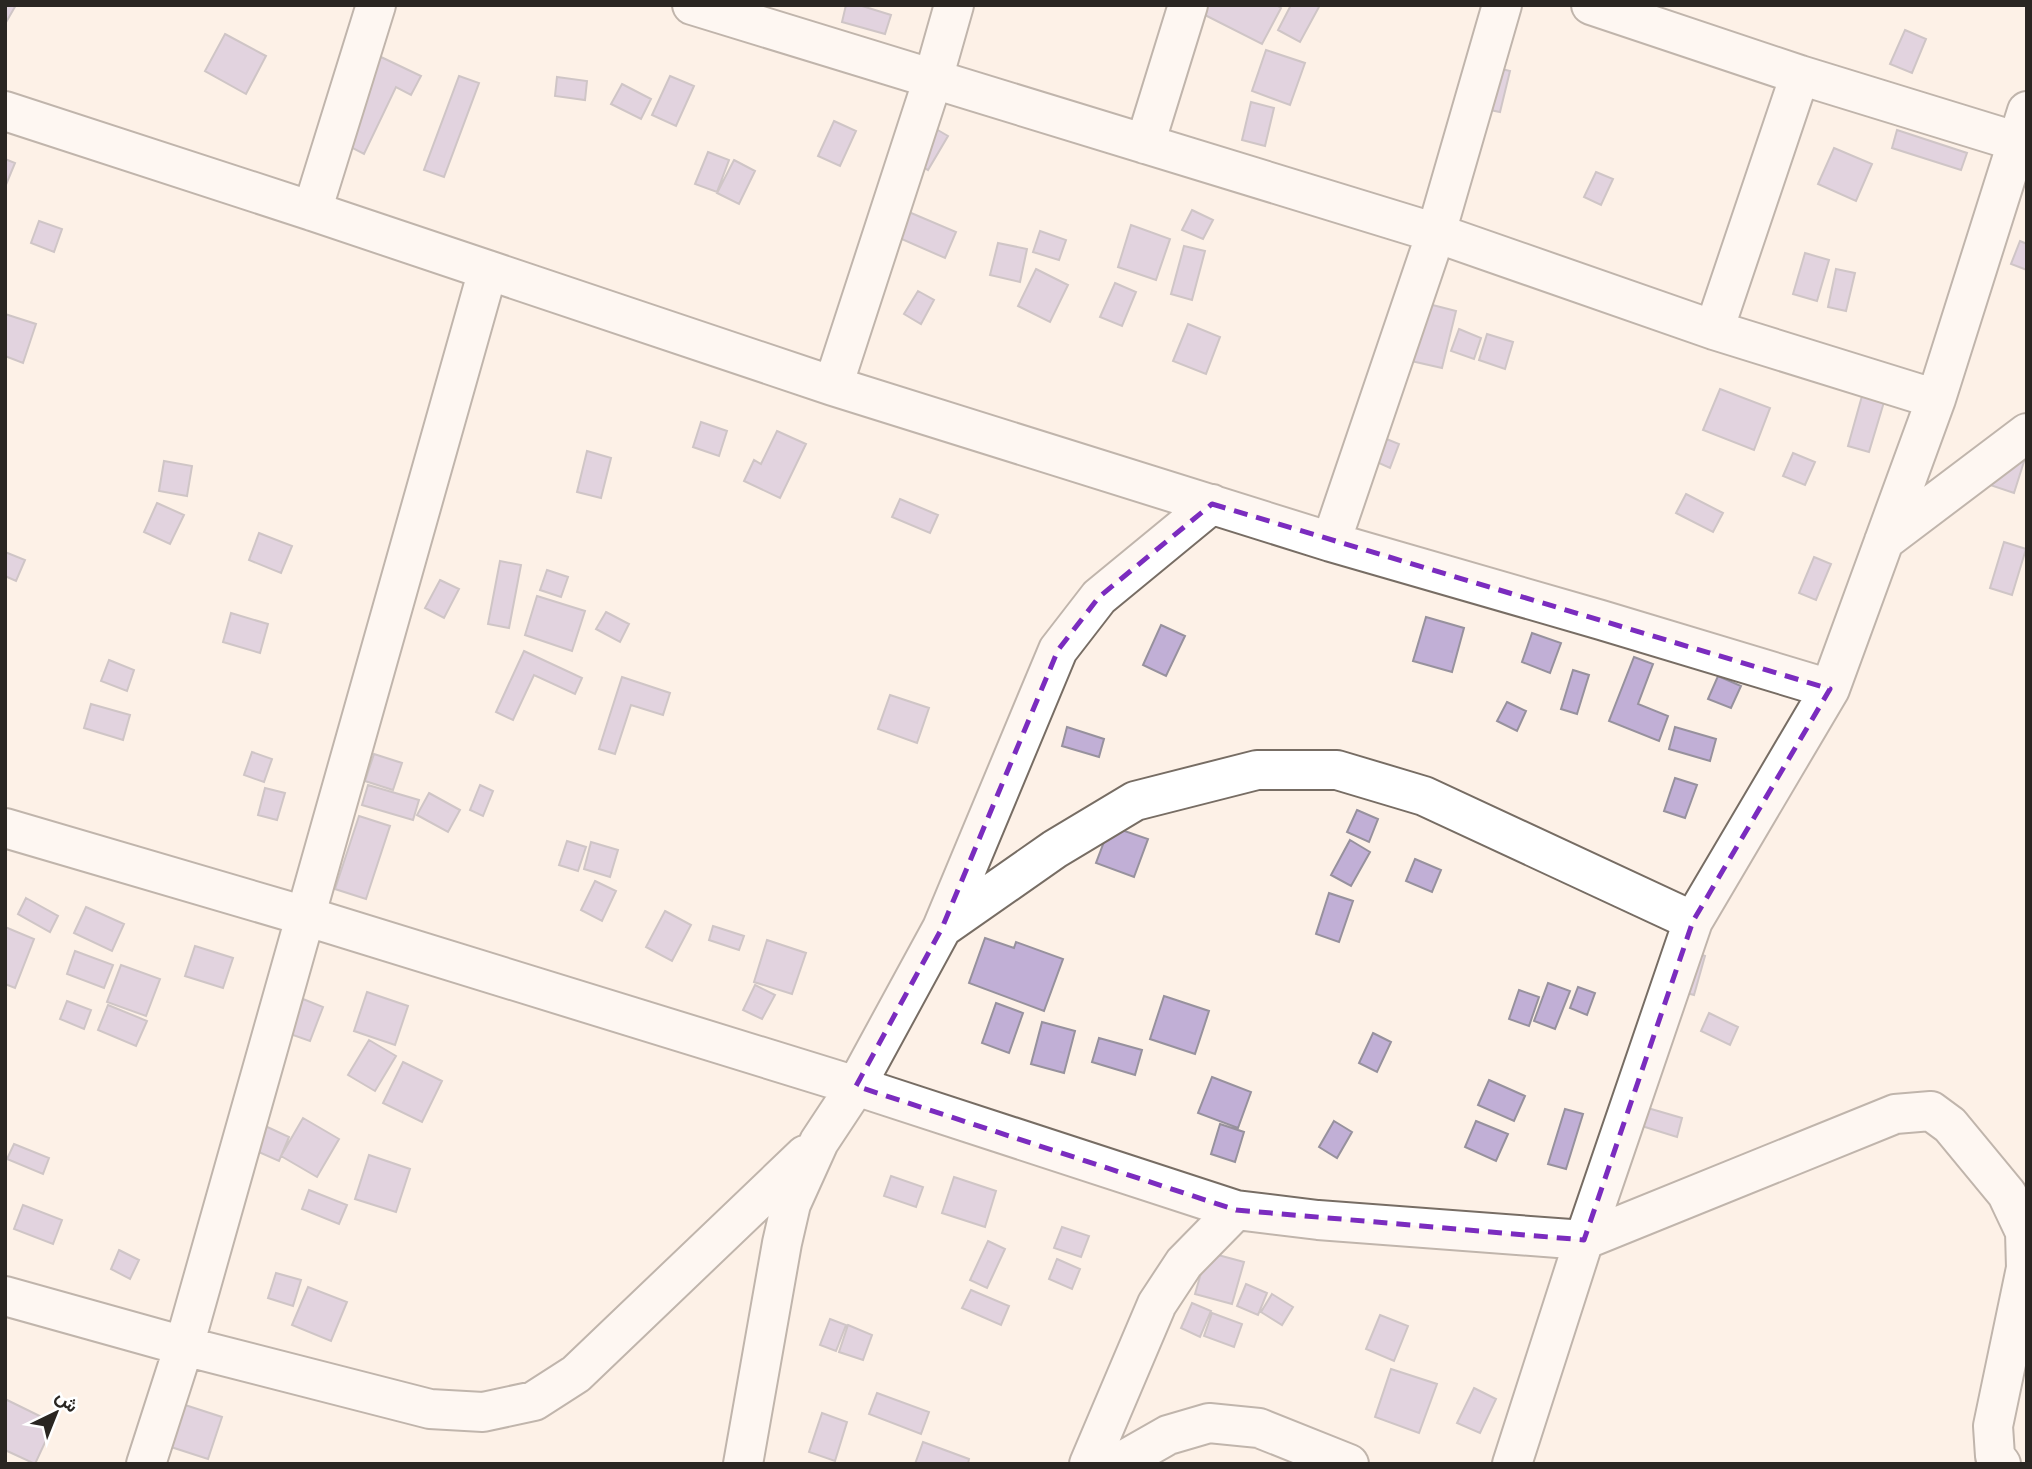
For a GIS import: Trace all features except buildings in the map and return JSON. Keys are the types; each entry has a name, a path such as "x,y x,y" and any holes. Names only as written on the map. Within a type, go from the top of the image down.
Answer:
{"street":[{"path":"312,211 376,5"},
{"path":"692,5 1436,233 1714,330 1936,399"},
{"path":"833,386 933,79 954,5"},
{"path":"1145,144 1188,5"},
{"path":"1331,542 1436,233 1502,5"},
{"path":"1512,1464 1584,1240 1693,922 1830,690 1936,399 2022,127 1800,75 1591,5"},
{"path":"1714,330 1800,75"},
{"path":"5,111 833,386 1331,542 1830,690"},
{"path":"146,1464 184,1346 488,270"},
{"path":"1884,541 2027,433"},
{"path":"743,1464 791,1204 819,1142 856,1086 942,928 1058,650 1099,597 1212,504"},
{"path":"942,928 1055,849 1135,801 1257,769 1337,770 1424,796 1693,922"},
{"path":"5,828 304,916 856,1086 1236,1210 1318,1220 1584,1240 1895,1114 1931,1111 1950,1125 2007,1194 2025,1233 2026,1268 1993,1426 1995,1456 2001,1464"},
{"path":"5,1296 184,1346 430,1409 483,1412 534,1401 576,1374 819,1142"},
{"path":"1089,1464 1157,1304 1184,1263 1236,1210"},
{"path":"1117,1464 1168,1435 1209,1423 1259,1428 1349,1464"}],"highlighted area":[{"path":"1212,504 1830,689 1693,921 1584,1240 1236,1210 856,1086 942,928 1058,650 1099,597"}]}
